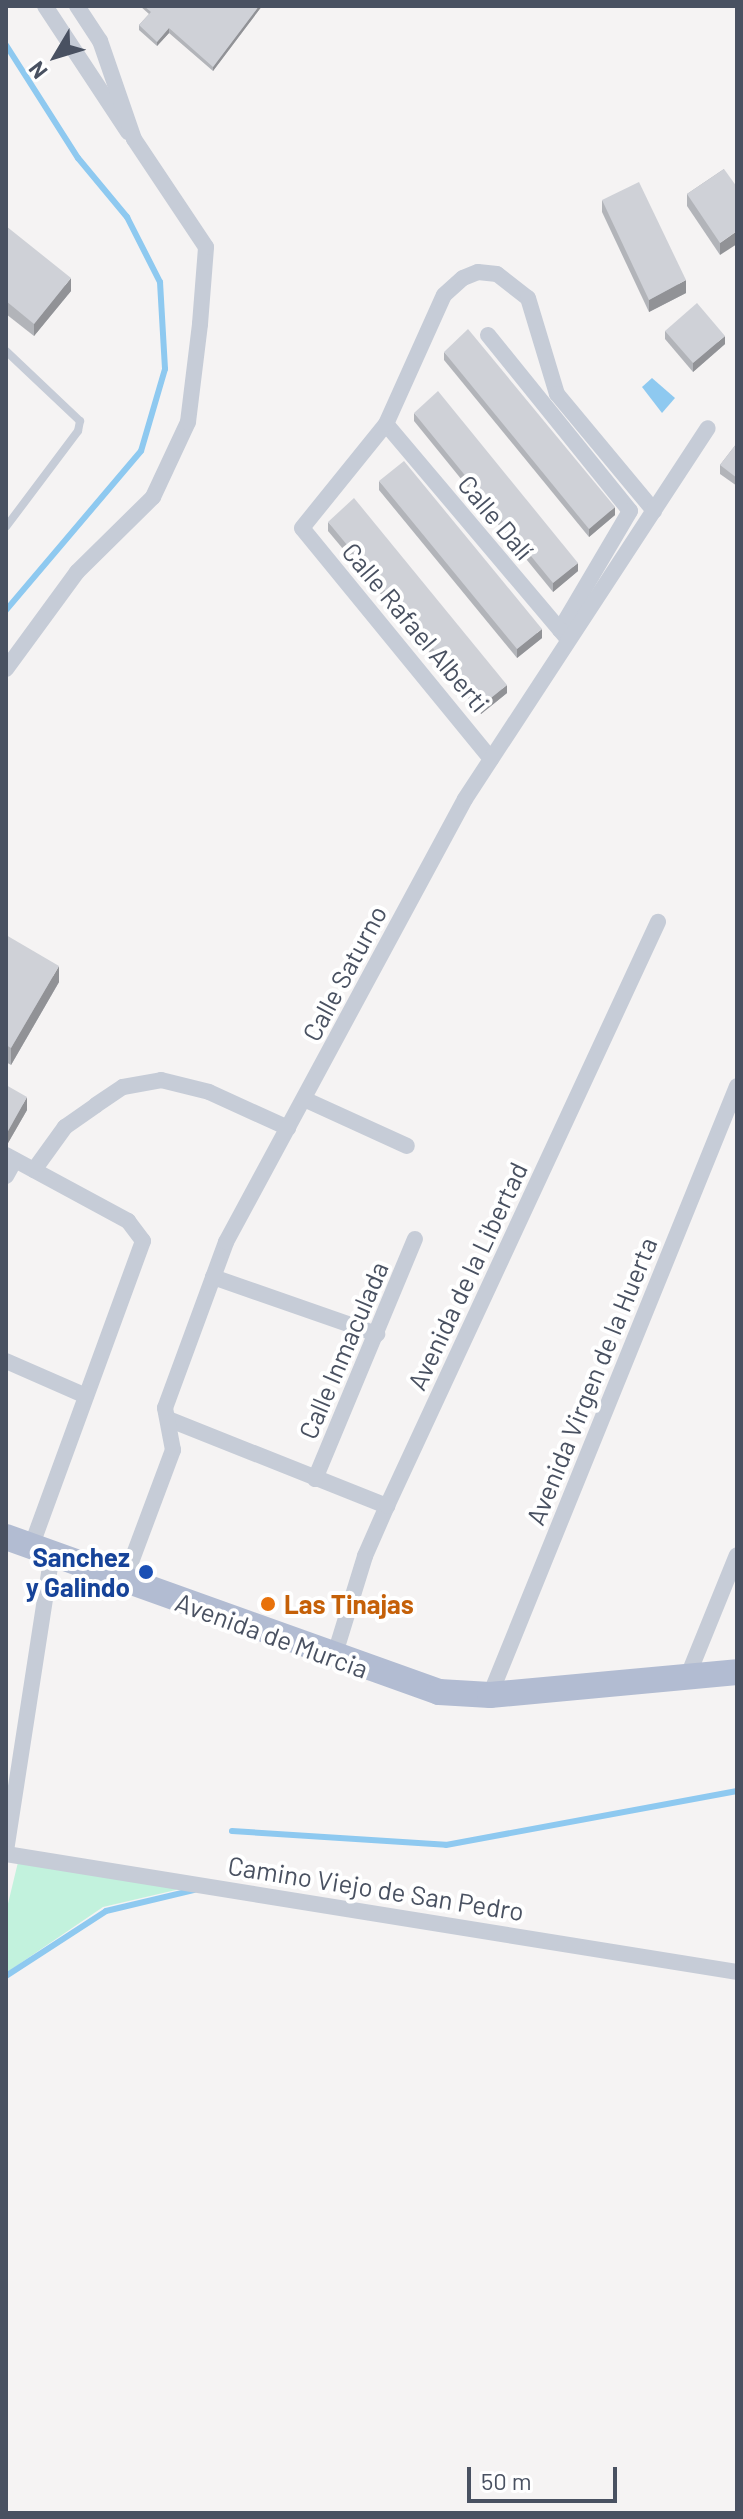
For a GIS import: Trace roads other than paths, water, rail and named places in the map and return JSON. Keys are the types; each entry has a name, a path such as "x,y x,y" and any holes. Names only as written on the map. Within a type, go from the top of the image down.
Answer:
{"main road":[{"name":"Avenida de Murcia","path":"6,1537 334,1657 439,1692 490,1695 689,1673 737,1672"}],"street":[{"path":"6,669 77,572 153,497 188,422 206,247 134,139 116,119 45,6"},
{"path":"77,6 100,41 134,139"},
{"path":"386,424 444,295 478,272 497,274 528,298 557,394 654,511"},
{"path":"488,335 630,511 564,635"},
{"name":"Calle Rafael Alberti","path":"386,424 302,528 491,759"},
{"name":"Calle Dalí","path":"386,424 564,635"},
{"name":"Calle Saturno","path":"124,1581 173,1450 165,1408 226,1242 491,759 564,635 654,511 708,428"},
{"name":"Avenida de la Libertad","path":"334,1657 365,1556 387,1506 658,922"},
{"path":"34,1170 65,1127 96,1105 123,1087 161,1080 209,1092 288,1128"},
{"name":"Avenida Virgen de la Huerta","path":"490,1695 737,1086"},
{"path":"304,1099 407,1146"},
{"path":"6,1176 11,1157 128,1221 143,1241 86,1396 42,1551 12,1766 6,1852"},
{"name":"Calle Inmaculada","path":"315,1479 415,1239"},
{"path":"213,1277 377,1334"},
{"path":"6,1361 86,1396"},
{"path":"168,1419 387,1506"},
{"path":"689,1673 737,1555"},
{"name":"Camino Viejo de San Pedro","path":"6,1852 737,1972"}],"lane":[{"path":"6,351 80,421 78,431 6,527"}],"water":[{"path":"652,378 675,398 662,413 642,387"}],"waterway":[{"path":"6,45 78,158 127,217 160,282 165,369 141,451 6,610"},
{"path":"232,1831 446,1845 737,1791"},
{"path":"6,1976 106,1911 194,1890"}],"place":[{"name":"Sanchez y Galindo","path":"146,1572"},
{"name":"Las Tinajas","path":"268,1604"}]}
